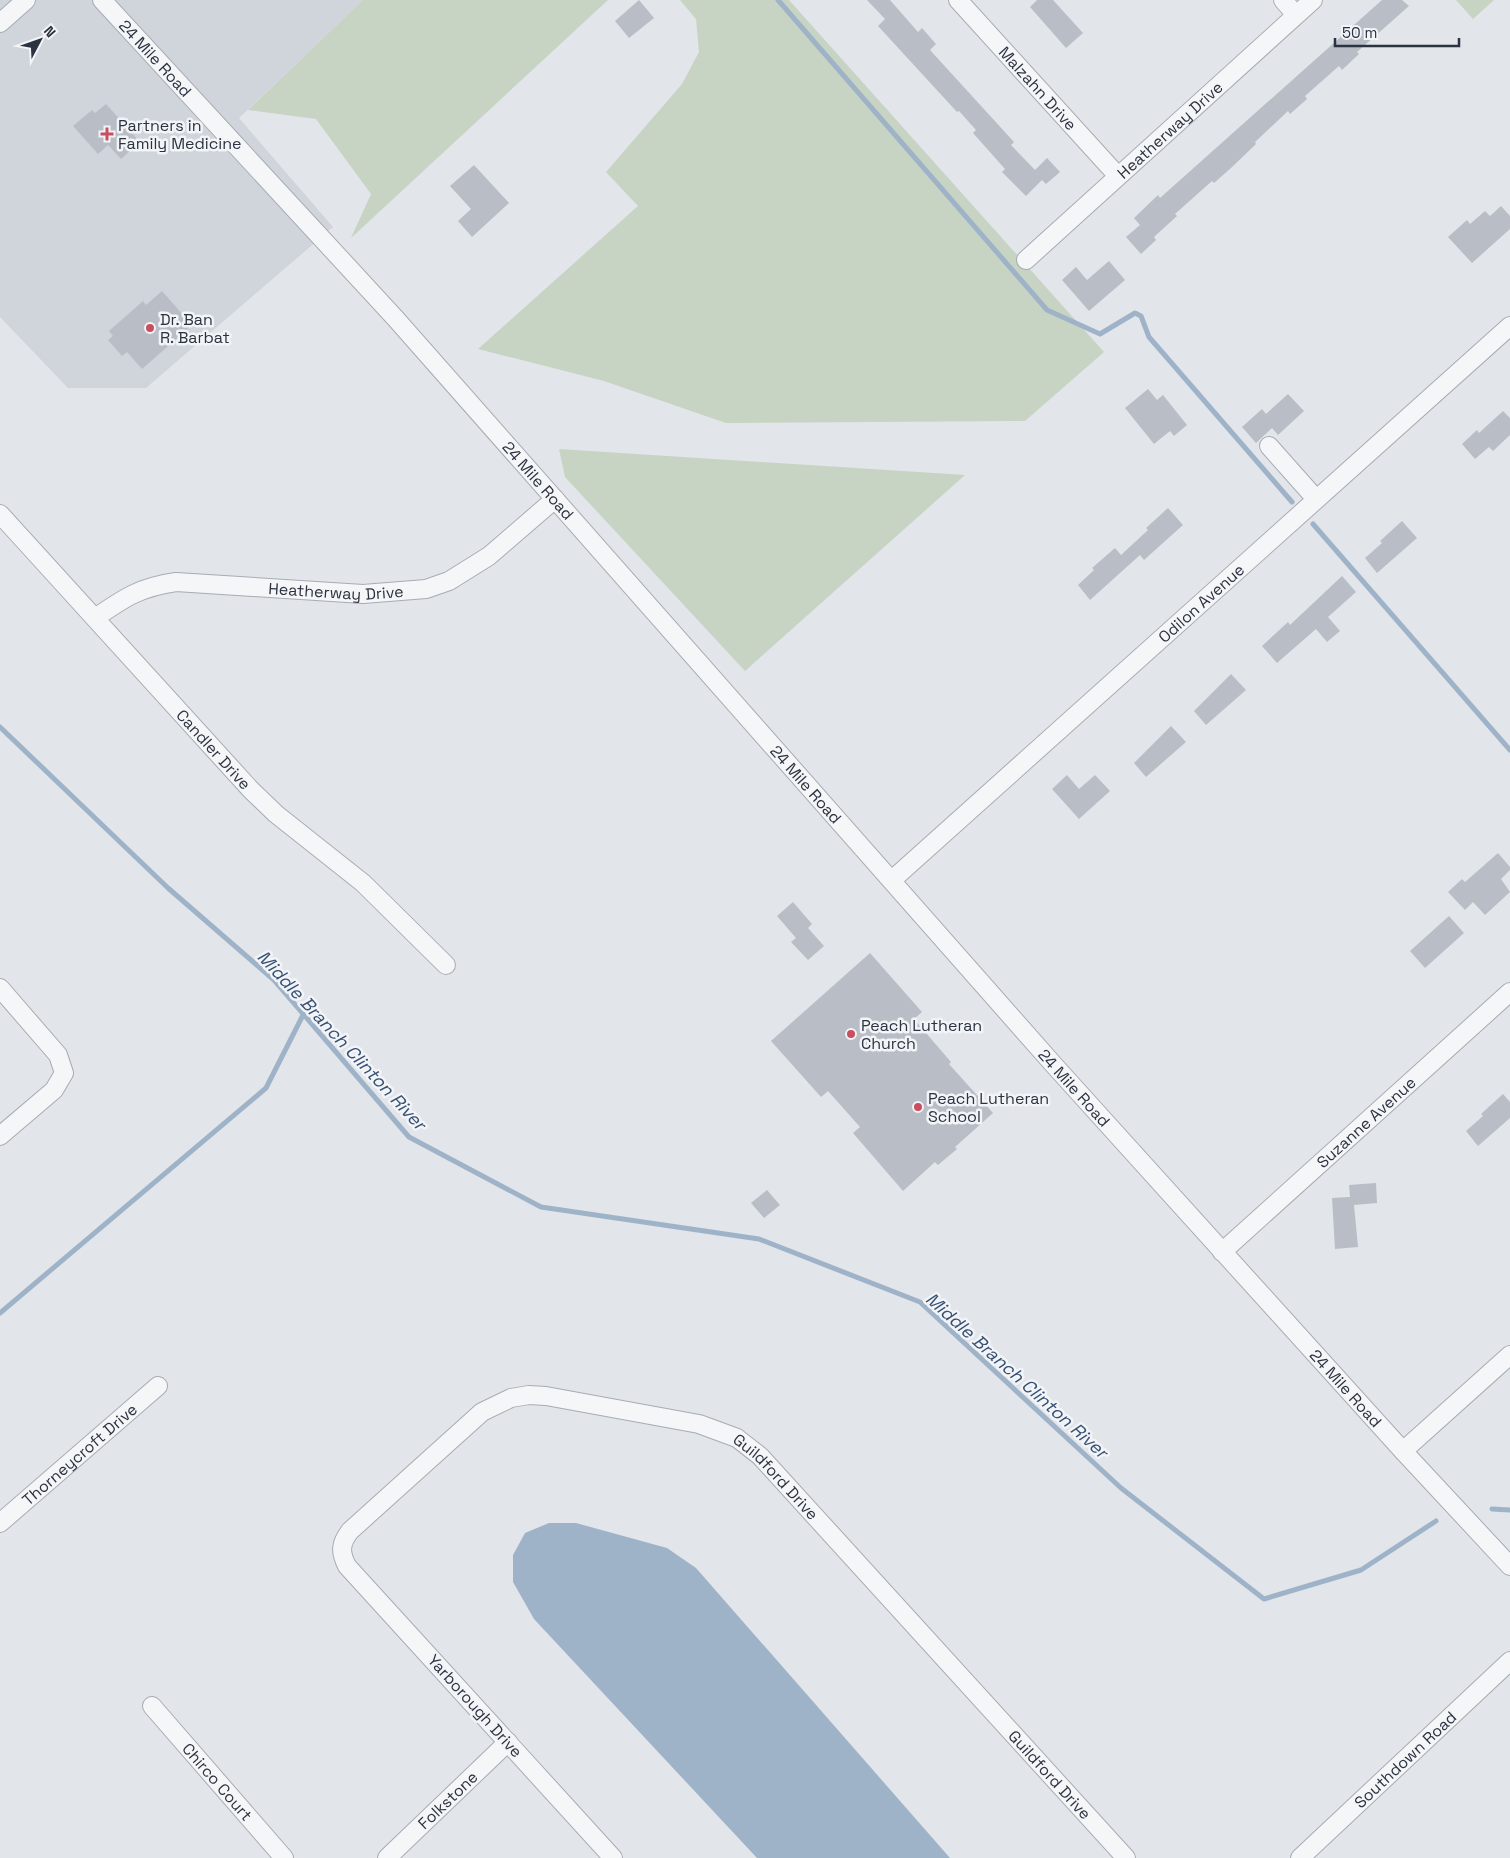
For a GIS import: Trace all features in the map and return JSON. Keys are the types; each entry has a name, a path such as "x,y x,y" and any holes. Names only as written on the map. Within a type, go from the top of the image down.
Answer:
{"street":[{"path":"0,23 26,0"},
{"name":"24 Mile Road","path":"102,0 392,314 1222,1252 1510,1566"},
{"name":"Malzahn Drive","path":"958,0 1118,175"},
{"path":"1283,0 1296,15"},
{"name":"Heatherway Drive","path":"1026,260 1313,0"},
{"name":"Odilon Avenue","path":"892,880 1510,326"},
{"path":"1269,446 1316,499"},
{"name":"Heatherway Drive","path":"95,618 140,590 152,585 176,582 363,594 426,589 449,581 489,556 555,499"},
{"name":"Candler Drive","path":"0,514 251,790 298,832 363,883 446,965"},
{"path":"0,988 58,1055 64,1073 54,1090 0,1136"},
{"name":"Suzanne Avenue","path":"1222,1252 1510,992"},
{"path":"1403,1451 1510,1355"},
{"name":"Thorneycroft Drive","path":"0,1523 158,1386"},
{"name":"Guildford Drive","path":"341,1551 344,1538 350,1531 467,1423 490,1408 511,1398 529,1395 546,1396 653,1414 725,1432 748,1445 760,1456 1126,1858"},
{"name":"Yarborough Drive","path":"341,1551 347,1566 613,1858"},
{"name":"Southdown Road","path":"1300,1858 1510,1661"},
{"name":"Chirco Court","path":"152,1706 284,1858"},
{"name":"Folkstone","path":"387,1858 508,1742"}],"shaded area":[{"path":"0,0 363,0 239,118 333,227 146,388 68,388 0,317"}],"green space":[{"path":"363,0 608,0 351,238 371,194 316,119 248,110"},
{"path":"680,0 789,0 1104,352 1025,421 726,423 604,381 478,349 638,206 606,172 682,84 699,52 696,19"},
{"path":"1456,0 1494,0 1473,19"},
{"path":"559,449 965,475 745,671 565,477"}],"water":[{"path":"549,1523 576,1523 667,1548 696,1568 950,1858 757,1858 534,1619 513,1582 513,1555 525,1533"}],"building":[{"path":"639,0 654,18 629,38 615,21"},
{"path":"867,0 890,0 918,32 922,28 936,44 930,50 1014,142 1011,145 1035,170 1047,158 1060,172 1046,184 1042,180 1026,196 1002,172 1005,169 973,133 976,130 878,26 885,19"},
{"path":"1037,0 1053,0 1083,33 1066,48 1030,7"},
{"path":"1382,0 1402,0 1409,6 1357,52 1359,54 1342,70 1339,66 1305,96 1307,99 1290,114 1288,111 1255,142 1256,144 1231,168 1214,183 1212,181 1175,214 1177,216 1154,237 1156,240 1141,254 1126,237 1140,225 1134,218 1158,195 1160,198"},
{"name":"Partners in Family Medicine","path":"106,104 140,142 121,159 108,145 98,154 73,126 92,110 95,113"},
{"path":"474,165 509,203 472,237 458,221 471,209 450,186"},
{"path":"1501,206 1510,216 1510,229 1472,263 1448,237 1467,220 1470,224 1485,211 1490,216"},
{"path":"1109,261 1125,280 1089,311 1062,280 1076,267 1087,280"},
{"name":"Dr. Ban R. Barbat","path":"162,291 192,325 142,369 127,352 122,356 108,340 113,336 109,331 143,301 146,305"},
{"path":"1148,389 1157,400 1163,395 1187,425 1174,436 1170,431 1154,444 1125,408"},
{"path":"1288,394 1304,411 1278,435 1272,428 1256,443 1242,427 1262,409 1266,414"},
{"path":"1503,411 1510,418 1510,435 1493,451 1489,447 1475,459 1462,444 1477,430 1479,433"},
{"path":"1168,508 1183,525 1144,560 1140,555 1090,600 1078,585 1094,570 1092,568 1115,548 1121,555"},
{"path":"1402,521 1417,538 1377,573 1365,558"},
{"path":"1342,576 1356,592 1328,617 1340,631 1327,642 1316,629 1277,663 1262,646 1288,622 1290,625"},
{"path":"1231,674 1246,690 1206,725 1194,711"},
{"path":"1171,726 1186,742 1146,777 1134,763"},
{"path":"1067,775 1079,789 1095,775 1110,791 1079,819 1052,789"},
{"path":"1498,853 1510,867 1510,870 1501,879 1510,892 1485,915 1473,902 1465,910 1448,892 1462,879 1465,882"},
{"path":"793,902 812,924 808,928 824,946 808,960 791,942 796,938 777,916"},
{"path":"1449,916 1464,933 1425,968 1410,951"},
{"path":"870,953 922,1012 914,1019 951,1062 949,1064 993,1113 955,1147 957,1149 938,1165 935,1162 903,1191 853,1133 860,1127 828,1091 821,1097 771,1041"},
{"path":"1503,1094 1510,1102 1510,1118 1478,1146 1466,1131"},
{"path":"1376,1183 1377,1203 1354,1205 1358,1247 1335,1249 1332,1198 1350,1197 1349,1185"},
{"path":"767,1190 780,1205 764,1218 751,1203"}],"waterway":[{"path":"778,0 1047,310 1100,334 1135,313 1141,316 1149,337 1292,502"},
{"path":"1313,524 1510,750"},
{"name":"Middle Branch Clinton River","path":"0,727 168,888 274,980 409,1137 541,1207 759,1239 920,1302 1121,1488 1264,1599 1361,1570 1436,1521"},
{"path":"0,1313 266,1088 303,1015"},
{"name":"Middle Branch Clinton River","path":"1492,1509 1510,1510"}],"place":[{"name":"Partners in Family Medicine","path":"107,134"},
{"name":"Dr. Ban R. Barbat","path":"150,328"},
{"name":"Peach Lutheran Church","path":"851,1034"},
{"name":"Peach Lutheran School","path":"918,1107"}]}
